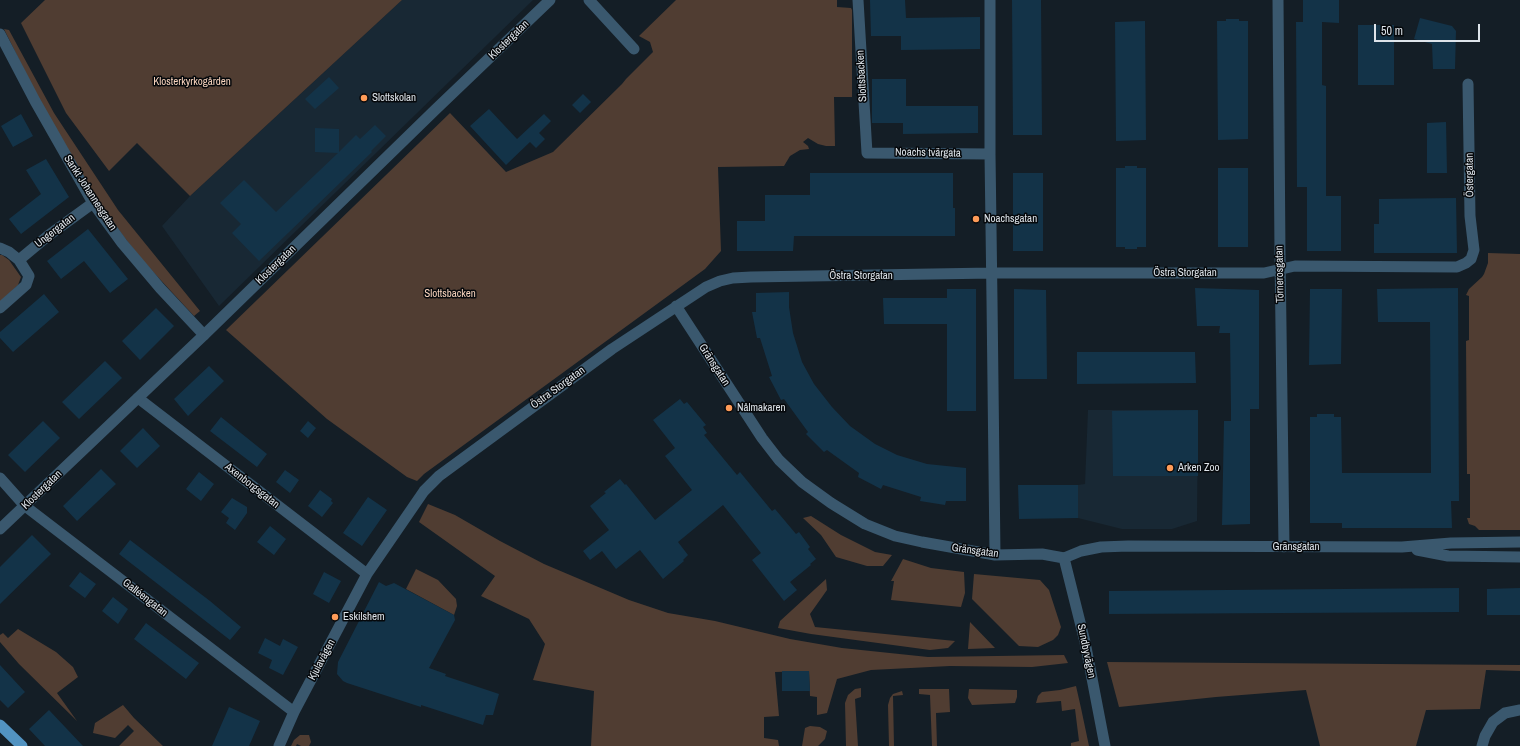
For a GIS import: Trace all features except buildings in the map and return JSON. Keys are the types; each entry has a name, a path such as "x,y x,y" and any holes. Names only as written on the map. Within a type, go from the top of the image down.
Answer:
{"main road":[{"path":"0,725 22,746"}],"street":[{"name":"Klostergatan","path":"0,529 204,335 550,0"},
{"path":"588,0 634,49"},
{"name":"Slottsbacken","path":"858,0 867,153"},
{"path":"990,0 994,555"},
{"name":"Törnerosgatan","path":"1278,0 1284,547"},
{"name":"Sankt Johannesgatan","path":"0,34 35,101 93,202 122,243 160,288 204,335"},
{"name":"Östergatan","path":"1466,264 1471,259 1474,250 1470,216 1468,84"},
{"name":"Noachs tvärgata","path":"867,153 990,154"},
{"name":"Ungergatan","path":"19,260 93,202"},
{"path":"0,248 19,260 29,276 26,285 0,308"},
{"name":"Östra Storgatan","path":"366,574 424,491 438,476 612,349 676,306 720,281 733,278 751,277 992,273 1264,273 1295,266 1457,267 1466,264"},
{"name":"Gränsgatan","path":"676,306 762,438 779,460 802,482 830,503 865,524 895,536 994,555 1042,554 1064,558 1082,551 1117,547 1402,547 1451,543 1520,542"},
{"name":"Axenborgsgatan","path":"138,398 366,574"},
{"name":"Galléengatan","path":"0,478 25,506 294,712"},
{"name":"Gränsgatan","path":"1402,547 1448,556 1520,557"},
{"name":"Sundbyvägen","path":"1064,558 1085,642 1106,746"},
{"name":"Kjulavägen","path":"280,746 294,712 366,574"},
{"path":"1482,746 1485,736 1493,722 1505,713 1520,710"}],"shaded area":[{"name":"Slottskolan","path":"402,0 533,0 219,306 162,226 190,196"},
{"path":"1088,410 1198,410 1197,521 1172,529 1122,529 1078,518 1078,485 1085,484"}],"green space":[{"name":"Klosterkyrkogården","path":"45,0 402,0 190,196 137,143 109,171 66,113 21,23"},
{"name":"Slottsbacken","path":"676,0 837,0 837,7 851,8 852,97 834,97 835,146 818,144 808,138 803,142 809,149 800,150 790,156 784,166 718,167 721,251 705,269 424,474 417,481 407,477 327,419 226,330 450,113 506,172 553,152 653,52 650,42 639,36"},
{"path":"4,29 9,30 54,113 118,210 200,311 194,316 144,262 124,237 93,192 38,98"},
{"path":"1488,253 1520,254 1520,530 1479,530 1475,526 1469,524 1467,518 1470,518 1470,474 1467,474 1466,341 1469,340 1469,296 1466,295 1469,289 1484,274 1488,263"},
{"path":"0,255 9,260 21,277 18,285 0,302"},
{"path":"428,504 455,515 544,564 629,600 668,613 715,621 790,639 842,648 928,657 1064,655 1068,663 1032,667 950,666 871,670 837,679 827,713 817,715 817,697 810,696 809,671 775,672 779,716 764,717 764,738 778,740 779,746 591,746 594,691 533,680 545,644 529,619 481,596 495,576 419,522"},
{"path":"811,516 841,535 875,552 892,555 883,566 867,566 836,557 821,535 803,518"},
{"path":"903,559 931,568 964,572 965,593 961,607 891,600 894,581 891,581"},
{"path":"416,569 438,580 456,599 457,606 454,615 406,589"},
{"path":"974,574 1040,580 1049,590 1061,627 1058,635 1053,640 1038,647 1019,646 972,599"},
{"path":"826,579 827,590 810,614 815,627 955,641 948,648 930,650 811,634 778,628 780,621"},
{"path":"970,622 995,648 968,649"},
{"path":"18,629 56,652 73,667 78,677 57,693 77,721 19,664 0,642 0,635 3,633 8,638"},
{"path":"1107,662 1520,665 1520,671 1486,670 1480,709 1426,710 1416,746 1320,746 1306,690 1119,707"},
{"path":"1076,686 1089,746 1071,746 1071,743 1079,741 1075,709 1062,711 1061,701 1036,703 1038,696 1042,692"},
{"path":"861,688 861,697 855,699 858,746 846,746 845,703 848,695 855,689"},
{"path":"919,689 949,689 950,712 936,713 937,746 932,746 930,695 919,694"},
{"path":"969,689 1017,690 1017,697 1015,703 972,705 968,698"},
{"path":"902,691 903,695 893,696 894,746 889,746 888,705 893,694"},
{"path":"123,705 134,718 163,746 119,746 134,731 128,725 115,738 93,733 95,723"},
{"path":"810,726 820,727 827,731 825,739 818,746 802,746 805,728"},
{"path":"300,735 309,735 311,742 309,746 301,746 297,744 296,746 291,746 294,740"}],"place":[{"name":"Slottskolan","path":"364,98"},
{"name":"Noachsgatan","path":"976,219"},
{"name":"Nålmakaren","path":"729,408"},
{"name":"Arken Zoo","path":"1170,468"},
{"name":"Eskilshem","path":"335,617"}]}
